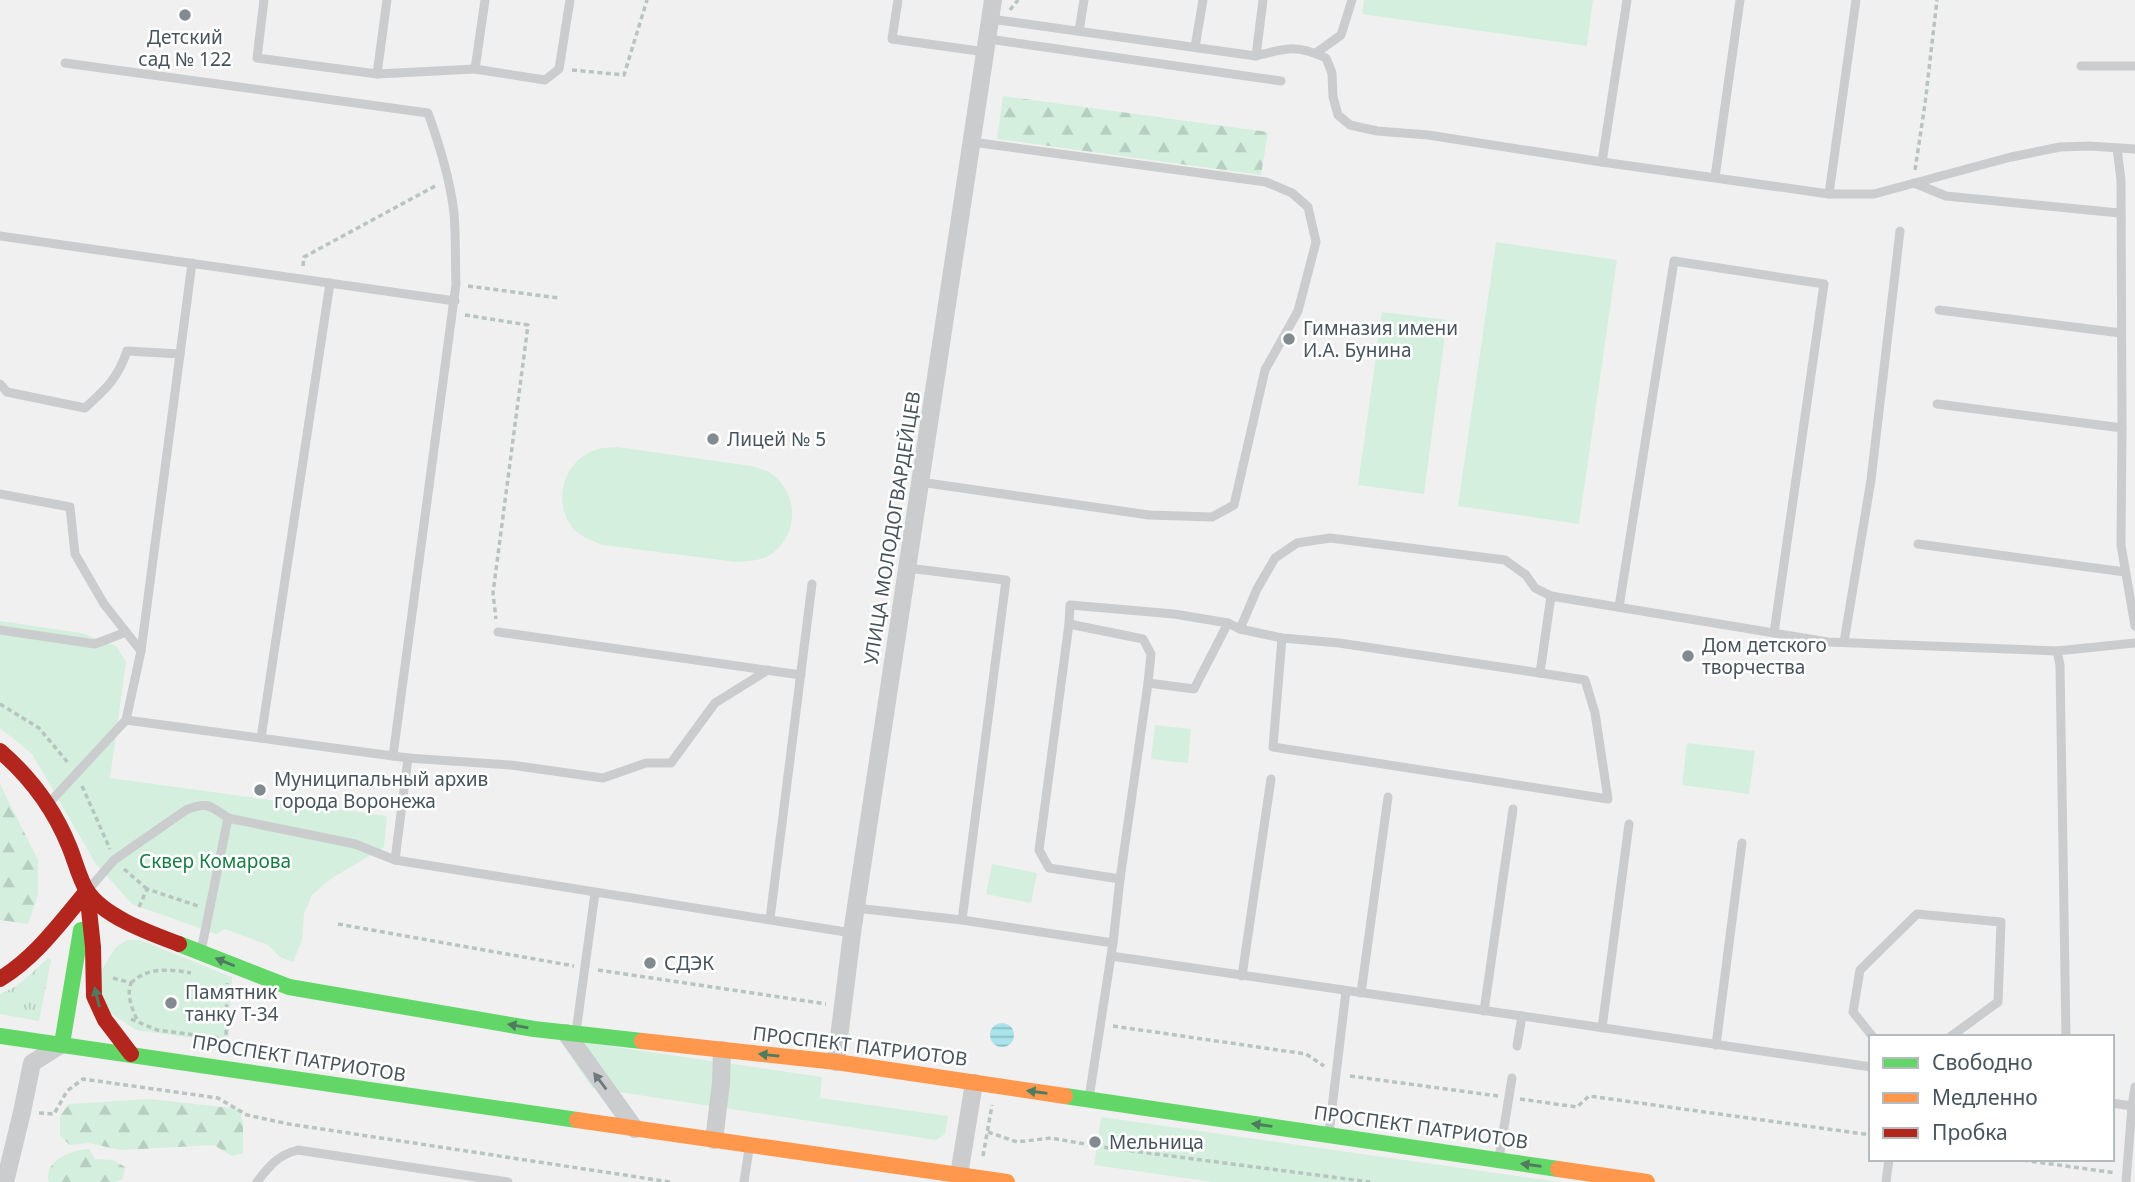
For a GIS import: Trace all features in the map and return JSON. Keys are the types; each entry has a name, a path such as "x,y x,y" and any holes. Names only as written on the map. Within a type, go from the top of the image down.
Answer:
{"main road":[{"name":"ПРОСПЕКТ ПАТРИОТОВ","path":"0,751 15,764 48,804 68,843 87,891 105,908 131,925 289,987 571,1033 836,1062 1499,1160 1567,1176 1647,1182"},
{"path":"0,979 33,955 87,891"},
{"path":"62,1044 87,891"},
{"path":"87,891 93,947 94,996 105,1020 131,1054"},
{"name":"ПРОСПЕКТ ПАТРИОТОВ","path":"0,1035 1007,1182"}],"street":[{"name":"УЛИЦА МОЛОДОГВАРДЕЙЦЕВ","path":"836,1062 852,933 993,0"},
{"path":"571,1033 635,1129"},
{"path":"5,1182 32,1063 62,1044"},
{"path":"714,1140 722,1050"},
{"path":"959,1175 974,1083"}],"lane":[{"path":"264,0 257,58 377,74 475,69 545,80 559,69 570,0"},
{"path":"377,74 387,0"},
{"path":"475,69 485,0"},
{"path":"898,0 892,40 987,46 1281,81"},
{"path":"1079,31 1084,0"},
{"path":"1195,47 1203,0"},
{"path":"1256,56 1264,0"},
{"path":"1316,53 1341,35 1352,0"},
{"path":"1602,162 1627,0"},
{"path":"1715,177 1740,0"},
{"path":"1829,194 1856,0"},
{"path":"990,19 1256,56 1288,48 1306,49 1326,58 1332,73 1333,97 1338,115 1350,125 1829,194 1874,194 2011,157 2060,147 2135,149"},
{"path":"65,63 428,113 439,142 454,215 456,284 393,756"},
{"path":"2081,66 2135,66"},
{"path":"920,482 1149,514 1212,517 1234,505 1265,370 1298,311 1316,242 1308,207 1292,193 1266,182 972,142"},
{"path":"2117,148 2121,180 2121,545 2135,626"},
{"path":"1913,183 1946,196 2119,213"},
{"path":"1844,642 1871,480 1900,231"},
{"path":"0,236 455,301"},
{"path":"1619,607 1674,261 1824,284 1774,633"},
{"path":"48,804 126,720 141,651 192,263"},
{"path":"261,738 330,283"},
{"path":"1939,310 2121,333"},
{"path":"0,384 7,392 85,408 110,385 127,351 180,354"},
{"path":"1937,404 2122,428"},
{"path":"0,494 71,507 75,554 104,604 141,651"},
{"path":"1240,629 1257,589 1275,558 1297,543 1330,538 1505,560 1526,575 1535,588 1551,596 1828,642 2057,651 2135,643"},
{"path":"1918,544 2125,572"},
{"path":"907,568 1006,580 962,920"},
{"path":"770,919 813,584"},
{"path":"1540,673 1551,596"},
{"path":"1120,879 1049,868 1039,850 1070,605 1174,614 1228,623 1240,629 1282,638 1339,643 1585,680 1595,713 1608,799 1273,747 1282,638"},
{"path":"1148,683 1194,689 1228,623"},
{"path":"1069,624 1143,639 1151,654 1113,943 1089,1100"},
{"path":"0,630 95,644 126,632"},
{"path":"498,632 801,675"},
{"path":"2057,651 2060,665 2066,1035"},
{"path":"126,720 408,758 511,765 603,778 646,763 671,763 715,703 768,670"},
{"path":"395,860 408,758"},
{"path":"1242,976 1271,779"},
{"path":"1362,993 1388,797"},
{"path":"87,891 114,860 186,810 199,804 209,805 228,818 355,844 395,860 852,933"},
{"path":"1484,1011 1513,809"},
{"path":"201,952 228,818"},
{"path":"1602,1028 1629,824"},
{"path":"1716,1045 1742,843"},
{"path":"571,1033 595,892"},
{"path":"856,908 962,920 1113,943"},
{"path":"1871,1035 1853,1012 1860,970 1917,914 2001,922 1998,1002 1953,1035"},
{"path":"1111,957 1869,1067"},
{"path":"1329,1135 1346,991"},
{"path":"1517,1046 1522,1016"},
{"path":"1499,1160 1512,1078"},
{"path":"2126,1178 2135,1087"},
{"path":"2114,1103 2132,1105"},
{"path":"744,1182 750,1145"},
{"path":"257,1182 283,1154 298,1150 508,1182"},
{"path":"1886,1182 1889,1161"}],"path":[{"path":"559,69 624,75 647,0"},
{"path":"1913,183 1937,0"},
{"path":"301,279 304,257 448,179"},
{"path":"456,284 559,298"},
{"path":"453,313 528,326 493,593 498,632"},
{"path":"131,925 147,889 209,910"},
{"path":"138,1022 128,991 137,977 157,970 202,975"},
{"path":"111,978 131,984"},
{"path":"130,1019 157,1030 226,1039 227,981"},
{"path":"1101,1024 1306,1054 1336,1074 1577,1107 1589,1096 1869,1135"},
{"path":"106,1082 112,1052"},
{"path":"22,1112 54,1114 67,1091 83,1079 218,1098 247,1115 289,1124 670,1182"},
{"path":"988,1132 1017,1142 1051,1138 1370,1182"},
{"path":"2027,1161 2126,1178"}],"green space":[{"path":"1364,0 1593,0 1587,46 1362,14"},
{"path":"1003,96 1268,132 1261,175 997,139"},
{"path":"1496,242 1617,260 1579,524 1458,506"},
{"path":"1382,312 1447,320 1424,494 1358,485"},
{"path":"617,447 751,466 770,473 781,482 791,502 788,534 770,555 757,560 737,562 603,545 585,537 573,528 565,514 565,481 569,471 585,455 597,449"},
{"name":"Сквер Комарова","path":"0,621 81,633 116,646 126,662 110,778 387,816 384,847 332,878 312,895 304,914 302,940 293,962 280,957 268,945 225,929 216,934 132,904 96,864 32,754 0,728"},
{"path":"1155,725 1191,729 1188,763 1151,759"},
{"path":"1687,743 1755,751 1749,794 1682,785"},
{"path":"0,784 38,860 38,895 28,924 0,920"},
{"path":"992,864 1037,873 1031,903 986,894"},
{"path":"127,940 140,940 232,977 228,1043 136,1030 105,1009 99,974 115,948"},
{"path":"48,958 51,960 39,1021 0,1014 0,994 20,983"},
{"path":"559,1039 822,1077 820,1098 948,1116 945,1134 936,1140 592,1088"},
{"path":"150,1099 239,1109 243,1122 243,1153 232,1156 214,1145 121,1150 88,1143 70,1145 60,1136 60,1116 69,1104"},
{"path":"1101,1117 1560,1182 1213,1182 1094,1165"},
{"path":"89,1149 95,1159 113,1160 125,1167 123,1179 115,1182 49,1182 48,1174 55,1162 67,1154"}],"water":[{"path":"1002,1023 1013,1030 1014,1035 1007,1046 1002,1047 991,1040 990,1035 997,1024"}],"traffic: fast":[{"path":"62,1044 81,930"},
{"path":"179,944 289,987 534,1029 642,1041"},
{"path":"0,1036 577,1120"},
{"path":"1065,1096 1558,1169"}],"traffic: slow":[{"path":"642,1041 836,1062 1065,1096"},
{"path":"577,1120 1007,1182"},
{"path":"1558,1169 1647,1182"}],"traffic: jam":[{"path":"0,751 31,783 48,807 63,832 84,886 95,900 104,909 128,923 179,944"},
{"path":"87,891 93,947 94,996 105,1020 131,1054"},
{"path":"0,979 36,950 87,891"}],"place":[{"name":"Детский сад № 122","path":"185,15"},
{"name":"Гимназия имени И.А. Бунина","path":"1289,339"},
{"name":"Лицей № 5","path":"713,439"},
{"name":"Дом детского творчества","path":"1688,656"},
{"name":"Муниципальный архив города Воронежа","path":"260,790"},
{"name":"СДЭК","path":"650,963"},
{"name":"Памятник танку Т-34","path":"171,1003"},
{"name":"Мельница","path":"1095,1142"}]}
